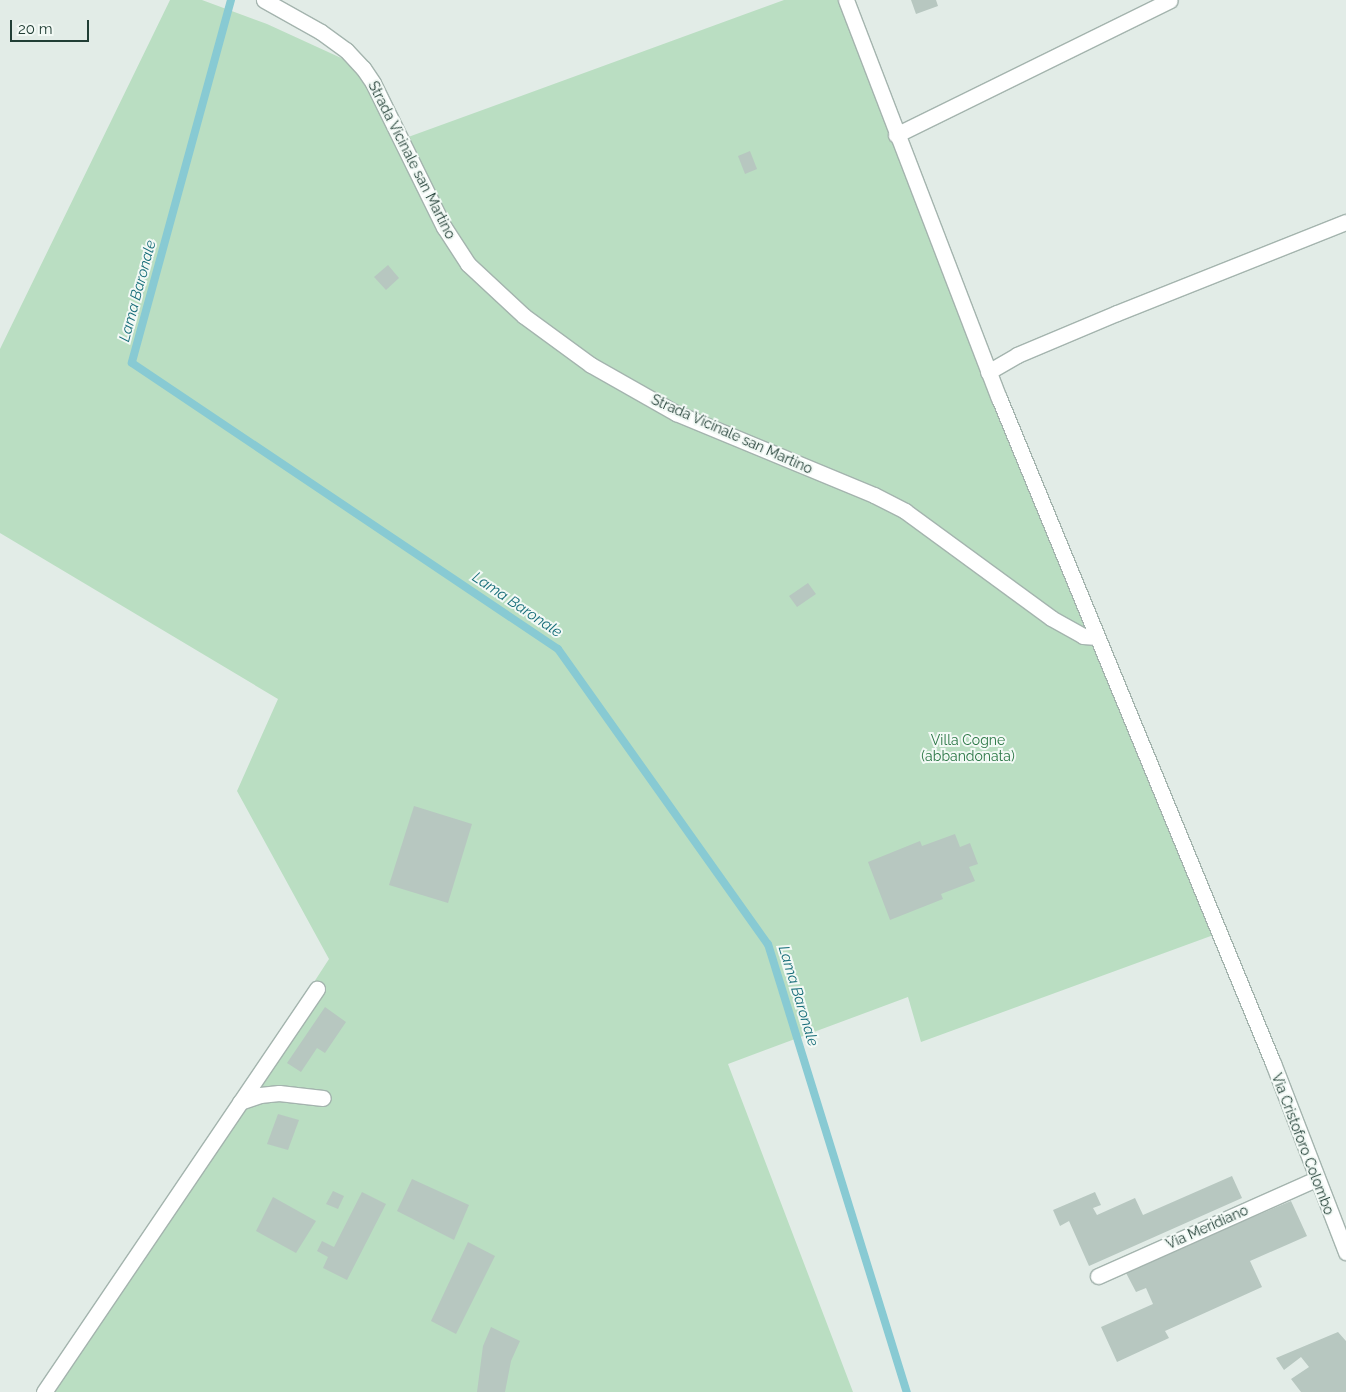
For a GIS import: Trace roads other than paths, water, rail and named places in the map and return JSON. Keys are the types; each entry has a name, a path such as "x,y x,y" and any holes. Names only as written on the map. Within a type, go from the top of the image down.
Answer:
{"street":[{"name":"Strada Vicinale san Martino","path":"264,0 321,32 346,50 363,68 373,83 414,171 444,227 468,264 524,316 591,365 676,413 874,495 905,511 1051,618 1084,636 1097,637"},
{"name":"Via Cristoforo Colombo","path":"846,0 988,372 1272,1063 1346,1252"},
{"path":"896,135 1170,0"},
{"path":"988,372 1017,355 1346,222"},
{"path":"44,1392 317,989"},
{"path":"240,1102 279,1093 323,1098"},
{"name":"Via Meridiano","path":"1098,1276 1316,1179"}],"waterway":[{"name":"Lama Baronale","path":"231,0 132,363 558,649 768,944 907,1392"}],"park label":[{"name":"Villa Cogne (abbandonata)","path":"968,748"}]}
